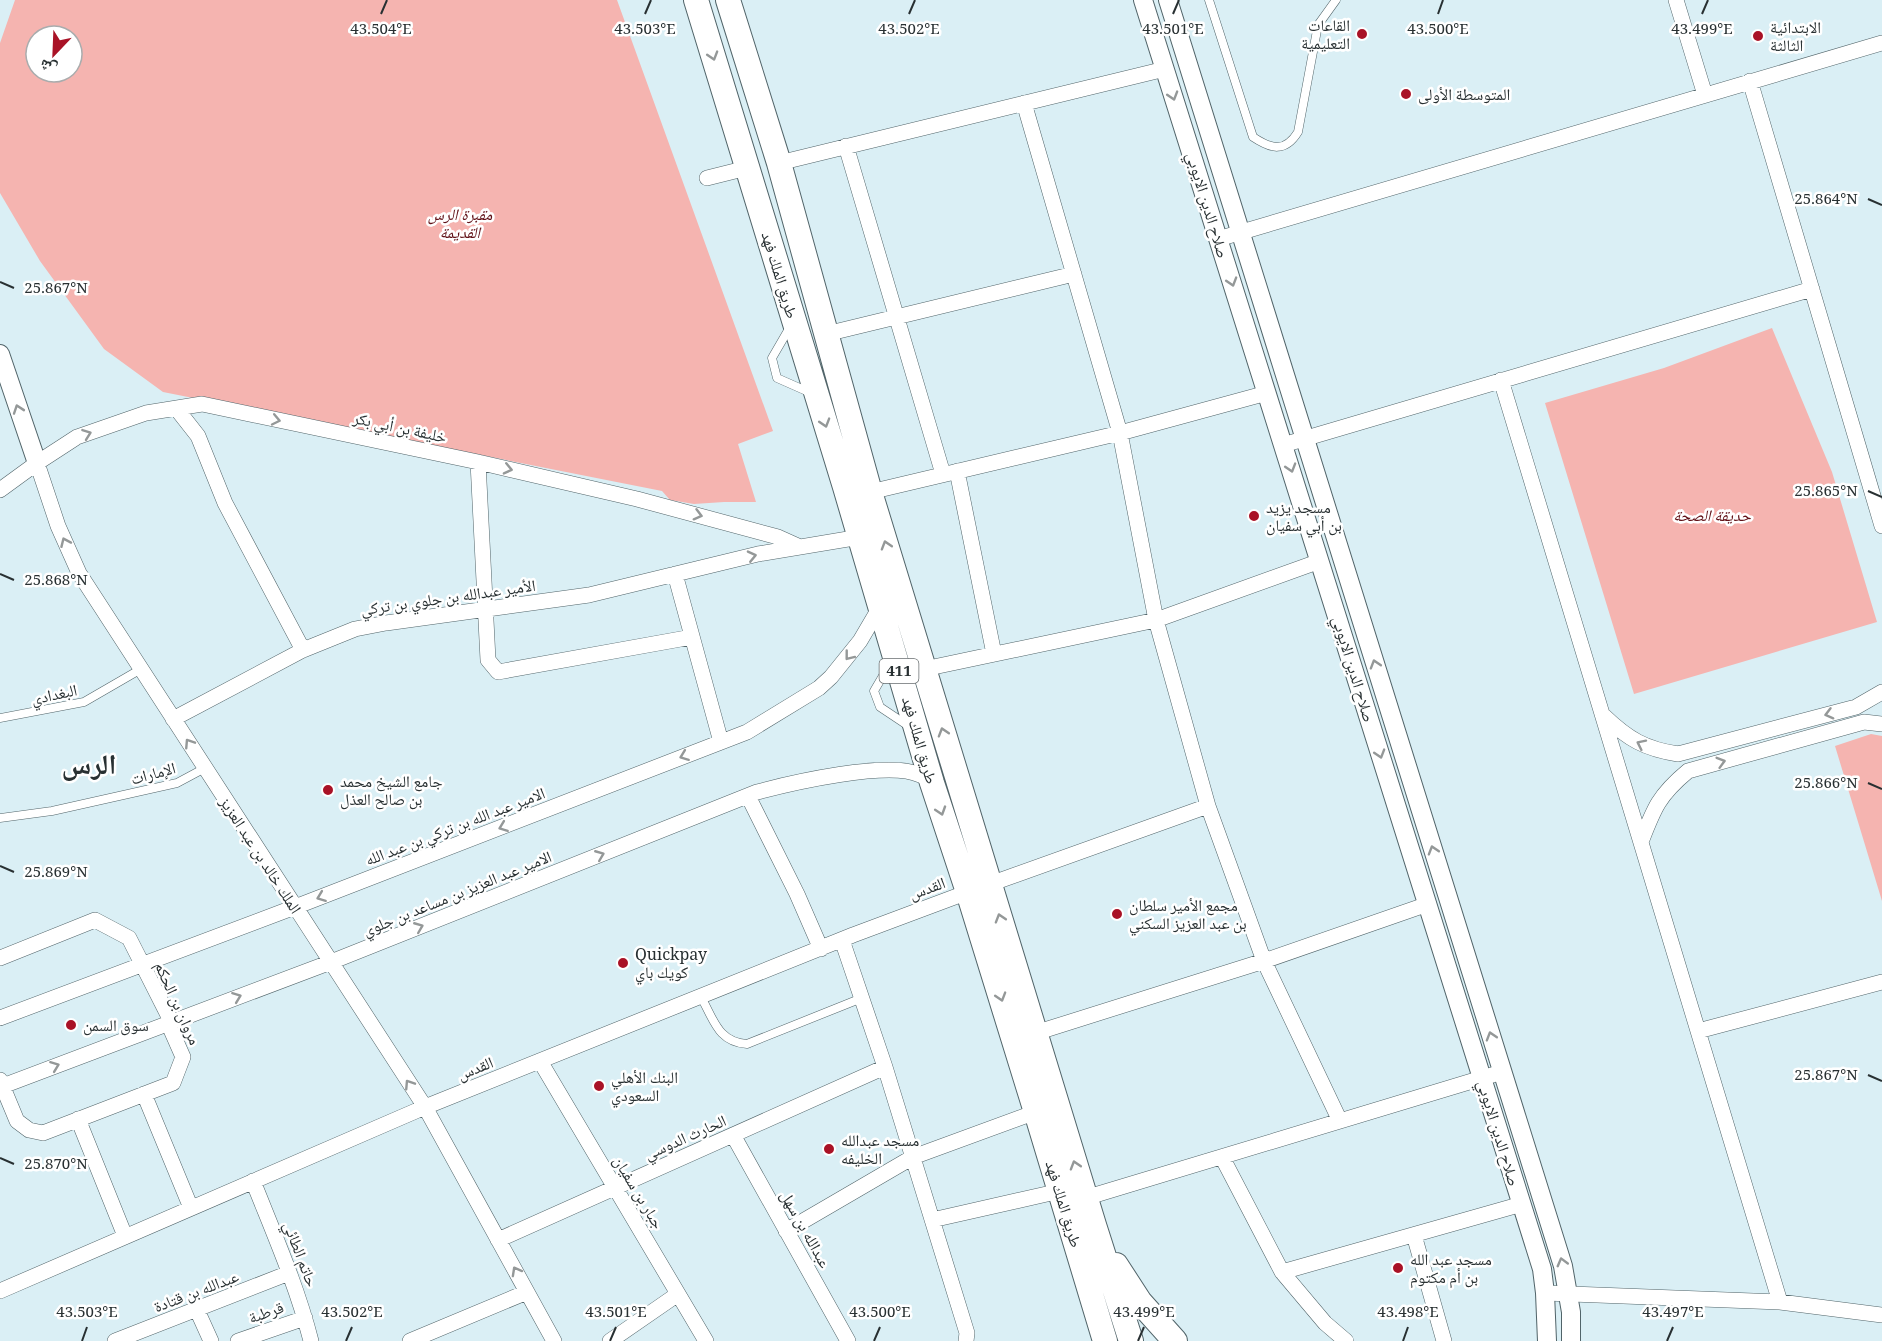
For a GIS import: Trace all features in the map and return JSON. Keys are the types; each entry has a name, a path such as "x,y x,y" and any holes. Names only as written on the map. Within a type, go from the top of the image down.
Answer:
{"main road":[{"name":"طريق الملك فهد","path":"696,0 860,537 932,783 979,888 1035,1033 1131,1341"},
{"name":"طريق الملك فهد","path":"728,0 779,163 870,492 924,669 1036,1112 1105,1341"},
{"path":"802,346 827,337"},
{"path":"1094,1226 1140,1302 1174,1341"}],"street":[{"name":"صلاح الدين الايوبي","path":"1143,0 1542,1269 1547,1341"},
{"name":"صلاح الدين الايوبي","path":"1168,0 1563,1266 1571,1312 1570,1341"},
{"path":"1676,0 1705,94"},
{"path":"1218,238 1882,42"},
{"path":"779,163 1165,69"},
{"path":"1750,81 1882,526"},
{"path":"1024,103 1120,433 1156,620 1208,806 1264,961 1340,1121"},
{"path":"846,146 898,317 950,473 994,654"},
{"path":"707,178 747,168"},
{"path":"827,337 898,317 1074,274"},
{"path":"1283,445 1812,289"},
{"name":"الملك خالد بن عبد العزيز","path":"0,354 58,526 79,573 425,1107 554,1341"},
{"path":"1501,380 1780,1302"},
{"path":"870,492 1120,433 1267,393"},
{"name":"خليفة بن أبي بكر","path":"2,487 77,437 146,413 202,404 478,462 638,499 778,537 798,546"},
{"path":"176,408 198,436 225,503 303,650"},
{"path":"478,462 488,660 498,672 692,637"},
{"path":"721,742 675,574 798,546 860,537"},
{"path":"924,669 1156,620 1320,561"},
{"name":"الأمير عبدالله بن جلوي بن تركي","path":"173,718 303,650 355,629 486,608 589,595 675,574"},
{"name":"الامير عبد الله بن تركي بن عبد الله","path":"0,1018 295,907 747,732 819,688 831,677 855,648 880,607"},
{"path":"1602,713 1622,733 1637,743 1657,751 1678,754 1856,707 1882,692"},
{"path":"1641,842 1660,799 1667,789 1688,771 1864,722 1882,724"},
{"name":"الامير عبد العزيز بن مساعد بن جلوي","path":"1,1084 331,962 748,796 791,783 872,771 890,770 918,774 932,783"},
{"path":"748,796 797,894 821,949"},
{"name":"القدس","path":"0,1291 425,1107 842,940 1208,806"},
{"path":"1035,1033 1264,961 1428,904"},
{"name":"مروان بن الحكم","path":"0,958 95,920 129,938 168,1017 168,1023 183,1057 173,1083 43,1133 29,1130 17,1121 1,1084"},
{"path":"842,940 913,1157 967,1333 966,1341"},
{"path":"1698,1031 1882,982"},
{"name":"جبار بن سفيان","path":"540,1061 706,1341"},
{"name":"الحارث الدوسي","path":"498,1240 885,1067"},
{"path":"1085,1198 1502,1072"},
{"path":"144,1094 191,1208"},
{"path":"786,1231 913,1157 1036,1112"},
{"path":"78,1119 125,1236"},
{"name":"عبدالله بن سهل","path":"733,1135 848,1341"},
{"path":"1222,1157 1282,1272 1325,1323 1346,1341"},
{"name":"حاتم الطائي","path":"253,1182 289,1273 311,1341"},
{"path":"932,1220 1060,1191"},
{"path":"1282,1272 1522,1204"},
{"path":"1414,1235 1444,1341"},
{"name":"عبدالله بن قتادة","path":"115,1341 289,1273"},
{"path":"410,1341 527,1292"},
{"path":"1545,1293 1780,1302 1882,1315"},
{"path":"610,1341 678,1294"},
{"path":"197,1310 211,1341"},
{"name":"قرطبة","path":"238,1341 305,1318"}],"lane":[{"path":"1209,0 1252,137 1265,145 1280,148 1292,143 1298,132 1318,25 1336,0"},
{"path":"794,321 772,358 777,378 817,396"},
{"name":"البغدادي","path":"0,718 84,702 141,669"},
{"name":"الإمارات","path":"0,818 52,811 177,783 205,768"},
{"path":"701,997 722,1036 734,1043 747,1044 862,998"}],"green space":[{"name":"مقبرة الرس القديمة","path":"15,0 617,0 773,431 738,444 756,502 694,504 670,500 662,491 163,392 104,349 40,261 0,193 0,43"},
{"name":"حديقة الصحة","path":"1772,328 1832,472 1877,622 1634,694 1545,403 1664,368"},
{"path":"1871,734 1882,736 1882,901 1835,746"}],"place":[{"name":"القاعات التعليمية","path":"1362,34"},
{"name":"الابتدائية الثالثة","path":"1758,36"},
{"name":"المتوسطة الأولى","path":"1406,94"},
{"name":"مسجد يزيد بن أبي سفيان","path":"1254,516"},
{"name":"جامع الشيخ محمد بن صالح العذل","path":"328,790"},
{"name":"مجمع الأمير سلطان بن عبد العزيز السكني","path":"1117,914"},
{"name":"Quickpay كويك باي","path":"623,963"},
{"name":"سوق السمن","path":"71,1025"},
{"name":"البنك الأهلي السعودي","path":"599,1086"},
{"name":"مسجد عبدالله الخليفه","path":"829,1149"},
{"name":"مسجد عبد الله بن أم مكتوم","path":"1398,1268"}],"district":[{"name":"الرس","path":"89,764"}]}
